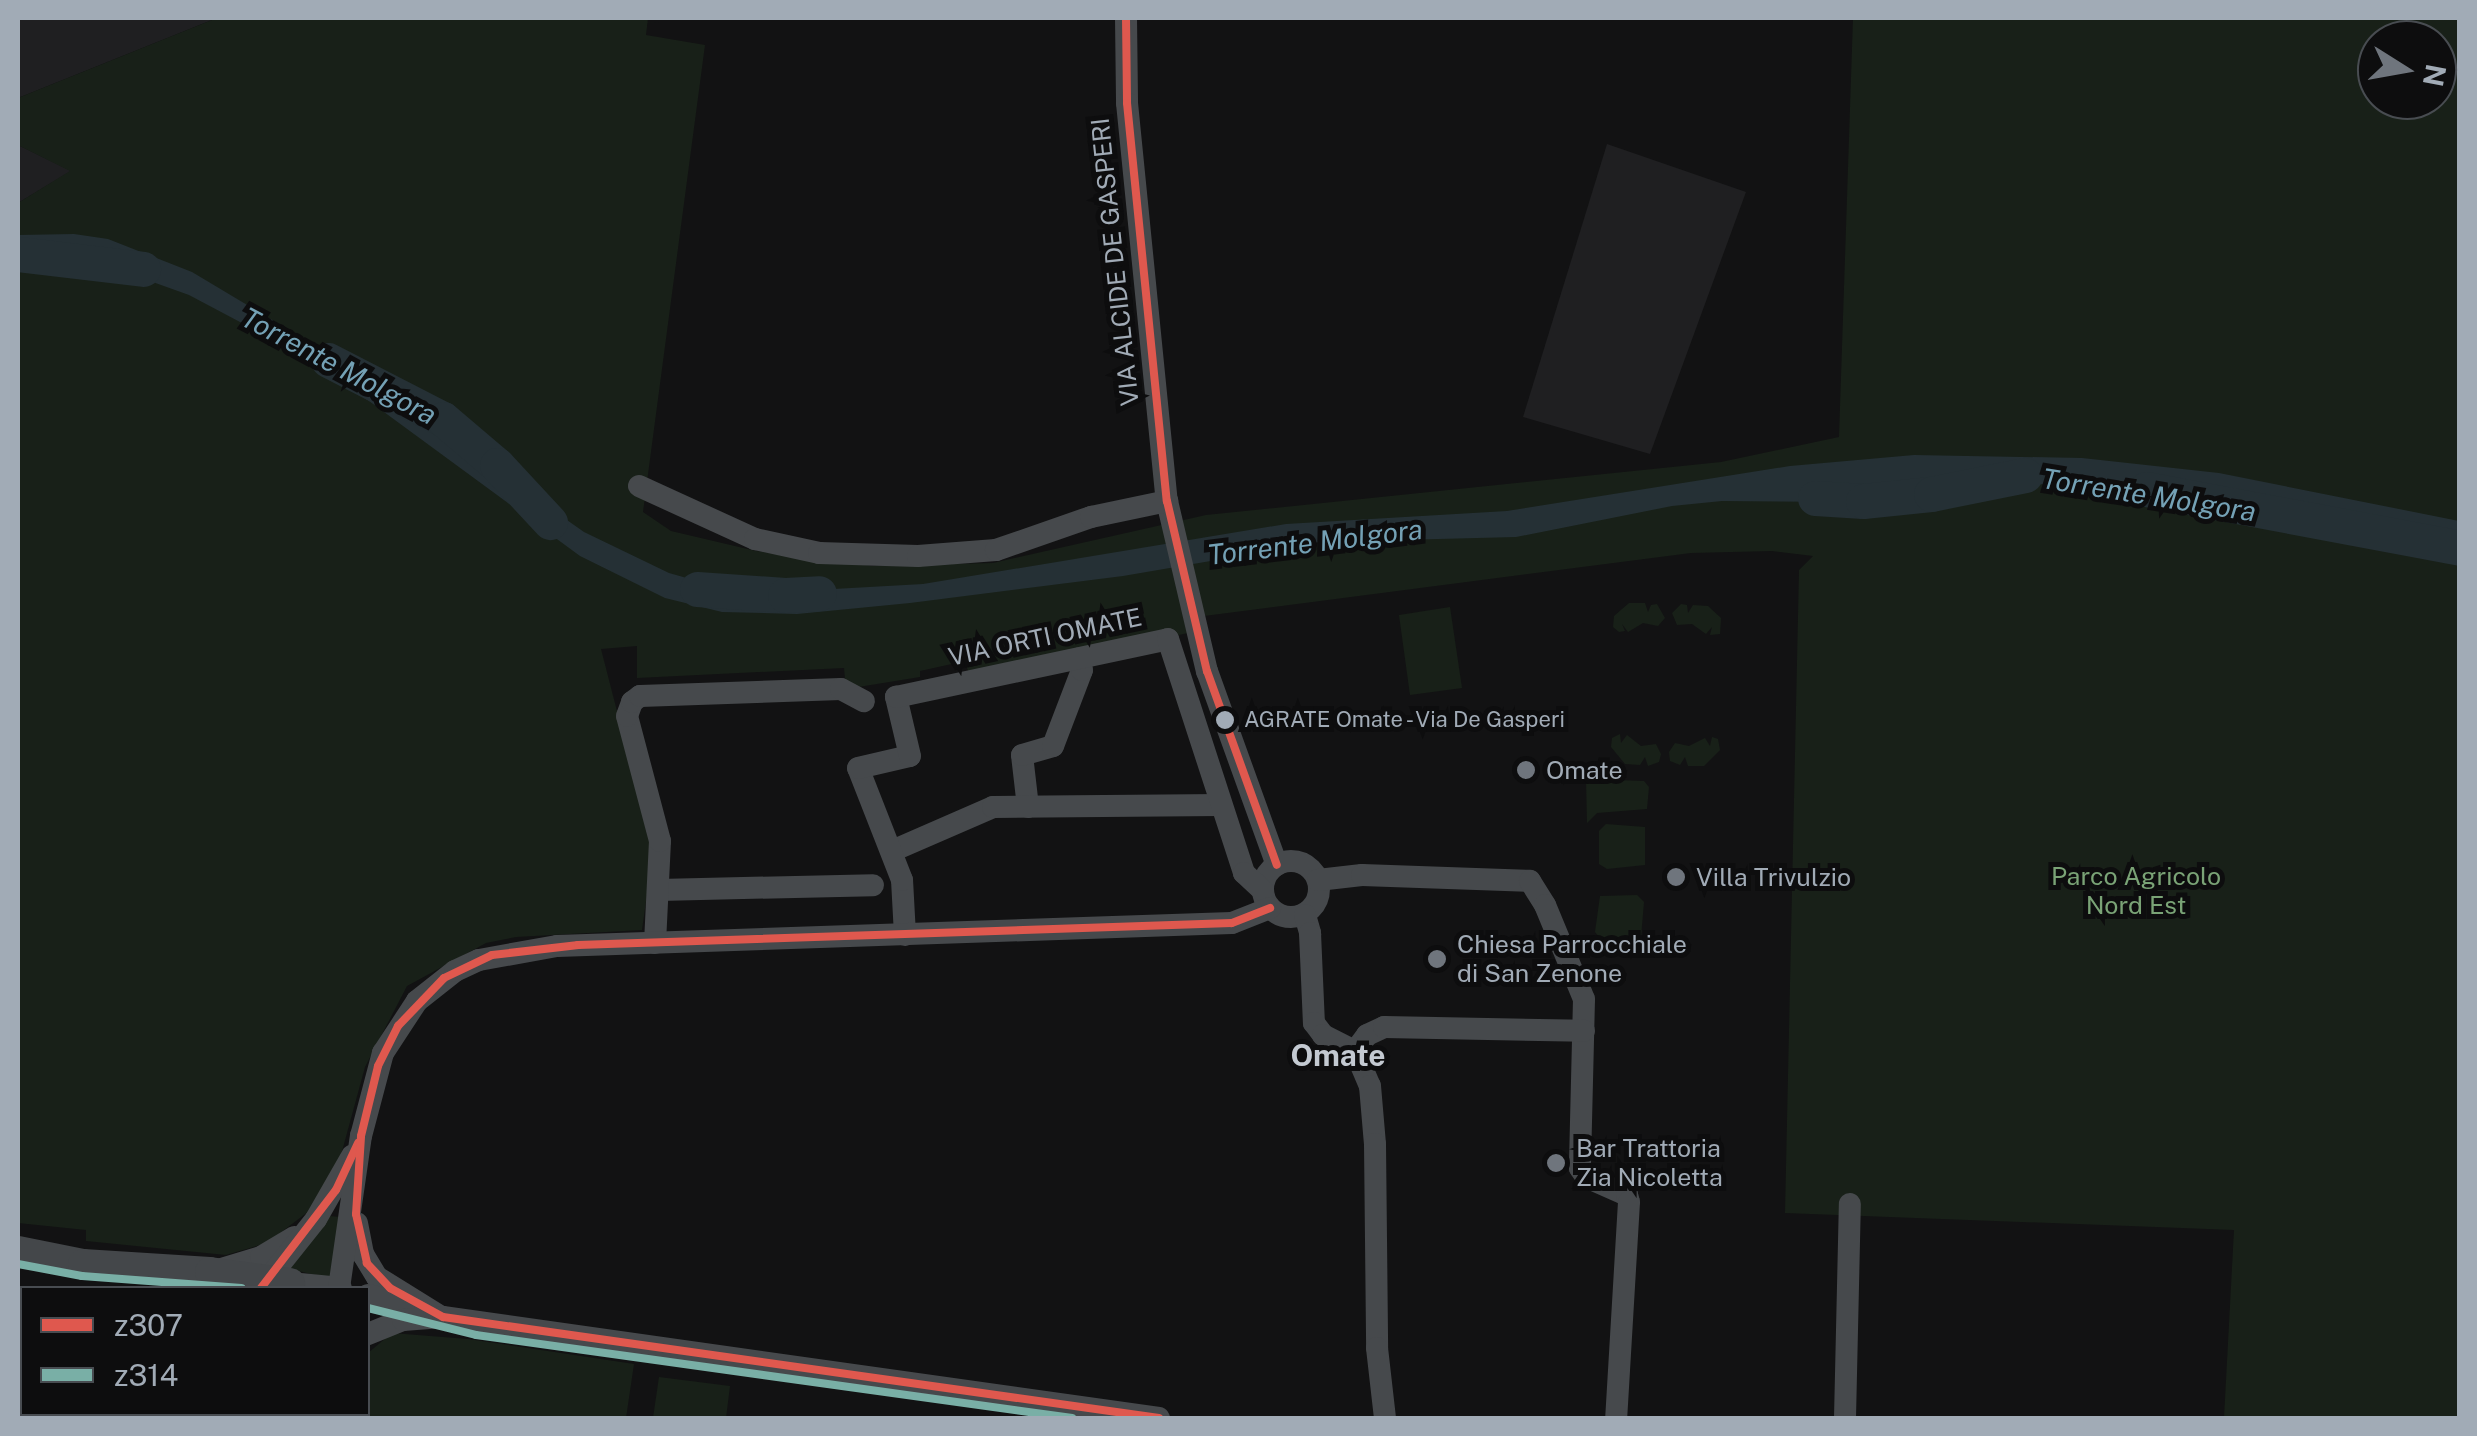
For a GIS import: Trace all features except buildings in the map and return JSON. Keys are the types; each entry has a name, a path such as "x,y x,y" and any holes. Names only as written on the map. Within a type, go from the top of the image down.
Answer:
{"street":[{"name":"VIA ALCIDE DE GASPERI","path":"1126,18 1127,103 1169,510 1190,607 1218,705 1276,865"},
{"path":"639,486 755,538 818,553 918,556 996,550 1092,518 1169,510"},
{"name":"VIA ORTI OMATE","path":"892,851 858,768 910,756 896,697 1168,639 1244,873 1266,899"},
{"path":"1028,807 1022,754 1053,746 1082,670 1080,658"},
{"path":"654,942 660,841 628,716 632,702 640,696 841,689 864,701"},
{"path":"905,935 902,880 892,851 993,807 1222,805"},
{"path":"83,1264 210,1272 282,1285 316,1219 344,1178 390,1039 417,1001 455,971 505,952 654,942 1232,924 1254,918 1266,899 1268,873 1276,865 1301,862 1318,880 1318,901 1305,915 1286,918 1266,899"},
{"path":"1318,880 1362,876 1530,881 1546,905 1584,1000 1580,1154 1586,1177 1615,1188 1630,1202 1616,1418"},
{"path":"659,890 873,885"},
{"path":"1305,915 1314,1023 1324,1035 1355,1052 1370,1086 1375,1144 1377,1348 1386,1418"},
{"path":"1355,1052 1362,1039 1380,1027 1584,1031"},
{"path":"340,1286 361,1136"},
{"path":"356,1190 358,1238 367,1263 390,1288 435,1313"},
{"path":"1845,1418 1850,1204"},
{"path":"210,1272 261,1257 316,1219"},
{"path":"18,1251 83,1264 147,1286"},
{"path":"370,1296 435,1313 1009,1408 1160,1418"},
{"path":"370,1333 435,1313"}],"shaded area":[{"path":"18,18 217,18 18,98"},
{"path":"1607,144 1746,192 1650,454 1523,417"},
{"path":"18,145 71,171 18,203"},
{"path":"18,1287 20,1416 61,1418 18,1418"}],"green space":[{"name":"Parco Agricolo Nord Est","path":"217,18 648,18 646,35 705,45 643,512 671,531 756,551 873,566 993,563 1206,515 1721,462 1839,437 1853,18 2459,18 2459,1418 2224,1418 2234,1230 1785,1213 1799,570 1813,556 1772,551 1691,553 1204,616 1206,629 971,681 965,661 920,671 920,677 846,689 844,668 637,678 637,646 601,649 653,851 642,930 516,937 486,943 407,986 365,1067 338,1166 313,1208 267,1243 226,1255 86,1241 86,1230 18,1223 18,203 70,171 18,145 18,98"},
{"path":"1629,603 1645,603 1648,612 1651,605 1657,604 1665,618 1658,626 1643,623 1628,632 1622,624 1625,631 1619,632 1613,627 1614,616"},
{"path":"1681,604 1687,605 1688,613 1693,605 1708,606 1721,618 1720,634 1710,635 1712,627 1706,634 1692,624 1677,625 1672,613"},
{"path":"1450,607 1462,688 1410,695 1399,615"},
{"path":"1620,734 1621,743 1627,735 1641,746 1656,744 1661,754 1659,762 1648,766 1645,757 1640,765 1625,764 1611,747 1612,738"},
{"path":"1712,737 1718,739 1720,750 1704,766 1688,766 1685,757 1680,765 1670,761 1669,752 1675,743 1689,746 1705,738 1710,746"},
{"path":"1586,779 1644,781 1649,787 1647,809 1597,813 1587,823"},
{"path":"1606,824 1645,827 1645,865 1607,869 1599,864 1599,831"},
{"path":"1637,895 1644,902 1641,937 1599,937 1595,932 1600,896"},
{"path":"328,1216 342,1217 332,1279 290,1269"},
{"path":"392,1333 468,1339 634,1364 626,1418 331,1418 370,1416 370,1351"},
{"path":"659,1377 730,1386 726,1418 653,1418"},
{"path":"260,1416 260,1418 63,1418"}],"water":[{"name":"Torrente Molgora","path":"74,234 108,239 192,272 339,360 584,532 669,573 743,594 923,584 1286,524 1507,511 1790,466 1914,455 2082,458 2219,473 2459,521 2459,545 2214,499 2069,485 1964,482 1844,502 1722,501 1672,506 1516,537 1321,542 1123,576 910,603 797,614 722,612 665,598 580,556 369,401 270,338 189,295 94,261 18,261 18,235"}],"waterway":[{"name":"Torrente Molgora","path":"18,254 143,269"},
{"name":"Torrente Molgora","path":"328,360 443,419 497,465 550,522"},
{"name":"Torrente Molgora","path":"1815,498 1863,501 1931,494 2025,475"},
{"name":"Torrente Molgora","path":"2146,489 2460,548"},
{"name":"Torrente Molgora","path":"697,589 785,595 819,593"}],"transit line":[{"name":"z307","path":"1126,18 1127,103 1167,501 1207,671 1277,865"},
{"name":"z307","path":"1159,1418 443,1317 390,1288 367,1263 356,1214 361,1136 378,1066 398,1026 444,978 492,955 578,945 1232,923 1270,908"},
{"name":"z307","path":"263,1286 336,1190 358,1143"},
{"name":"z314","path":"18,1264 82,1276 215,1286"},
{"name":"z314","path":"370,1308 476,1335 1072,1418"}],"place":[{"name":"AGRATE Omate - Via De Gasperi","path":"1225,720"},
{"name":"Omate","path":"1526,770"},
{"name":"Villa Trivulzio","path":"1676,877"},
{"name":"Chiesa Parrocchiale di San Zenone","path":"1437,959"},
{"name":"Bar Trattoria Zia Nicoletta","path":"1556,1163"}],"district":[{"name":"Omate","path":"1338,1055"}]}
